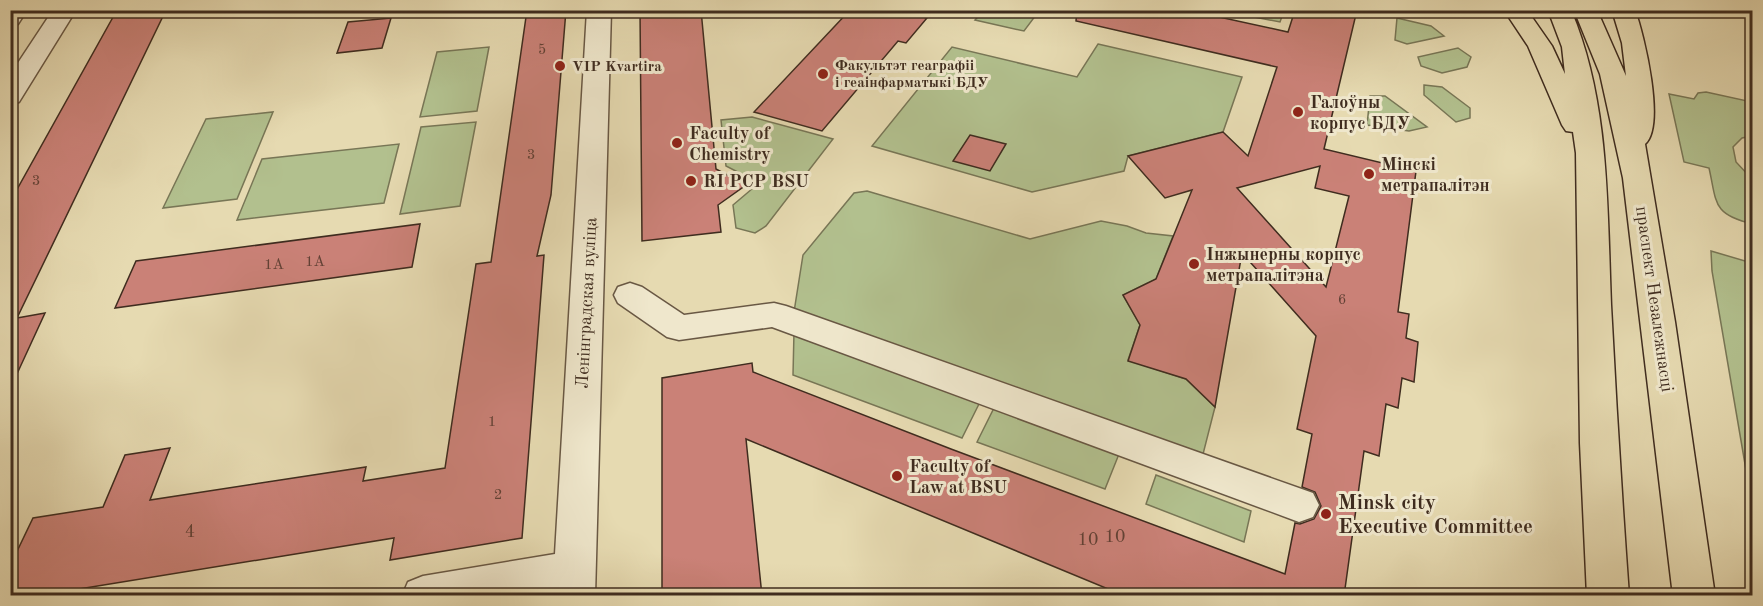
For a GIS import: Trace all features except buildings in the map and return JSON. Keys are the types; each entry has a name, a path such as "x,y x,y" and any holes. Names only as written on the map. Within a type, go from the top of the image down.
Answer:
{"main road":[{"path":"1515,10 1540,46 1590,153"},
{"path":"1559,10 1574,47 1590,153 1599,443 1608,596"},
{"name":"праспект Незалежнасці","path":"1585,10 1602,42 1636,162 1675,437 1694,596"},
{"path":"1623,10 1634,37 1641,85 1636,162"}],"street":[{"path":"10,19 16,10"},
{"path":"10,96 65,10"},
{"name":"Ленінградская вуліца","path":"575,583 600,10"},
{"path":"630,295 679,328 774,315 1299,505"},
{"path":"423,596 575,583"}],"green space":[{"path":"983,11 1039,11 1024,31 975,20"},
{"path":"1223,11 1284,11 1280,22"},
{"path":"1397,18 1431,26 1444,36 1407,44 1395,40"},
{"path":"1098,44 1242,77 1223,132 1128,156 1124,171 1032,192 872,146 952,47 1077,77"},
{"path":"489,47 477,111 420,117 437,52"},
{"path":"1458,48 1471,57 1467,67 1442,73 1421,66 1418,57"},
{"path":"1424,85 1442,87 1470,108 1470,118 1456,122 1424,95"},
{"path":"1706,92 1752,102 1752,136 1742,138 1733,147 1736,162 1752,179 1752,224 1730,216 1718,205 1709,168 1684,162 1669,94 1694,99 1698,93"},
{"path":"1370,96 1385,96 1427,127 1409,131 1367,125"},
{"path":"273,112 237,199 163,208 206,119"},
{"path":"752,117 833,139 766,226 755,233 736,228 733,205 759,183 726,166 721,120"},
{"path":"476,122 460,206 400,214 421,127"},
{"path":"399,144 384,203 237,220 262,159"},
{"path":"867,191 1030,239 1101,221 1127,226 1146,233 1173,236 1156,279 1123,295 1140,325 1128,360 1186,379 1215,407 1201,462 794,312 803,255 854,193"},
{"path":"1711,251 1752,263 1752,505 1712,271"},
{"path":"794,332 980,402 962,438 793,375"},
{"path":"994,408 1119,454 1105,489 977,442"},
{"path":"1156,475 1251,511 1244,542 1146,504"}],"place":[{"name":"VIP Kvartira","path":"560,66"},
{"name":"Факультэт геаграфіі і геаінфарматыкі БДУ","path":"823,74"},
{"name":"Галоўны корпус БДУ","path":"1298,112"},
{"name":"Faculty of Chemistry","path":"677,143"},
{"name":"Мінскі метрапалітэн","path":"1369,174"},
{"name":"RI PCP BSU","path":"691,181"},
{"name":"Інжынерны корпус метрапалітэна","path":"1194,264"},
{"name":"Faculty of Law at BSU","path":"897,476"},
{"name":"Minsk city Executive Committee","path":"1326,514"}]}
